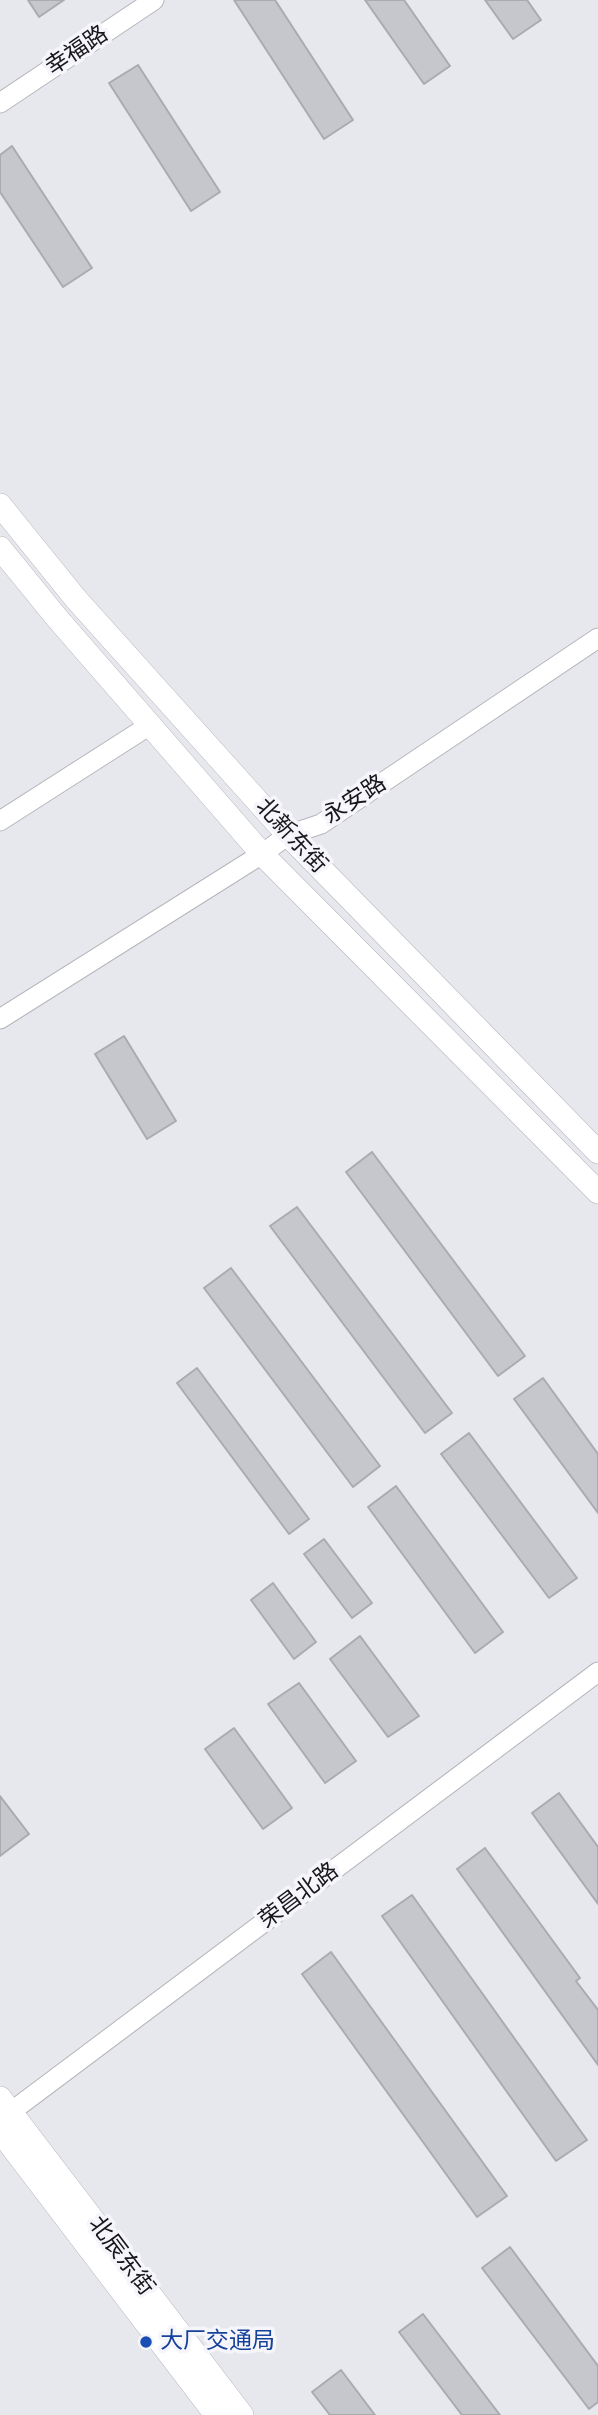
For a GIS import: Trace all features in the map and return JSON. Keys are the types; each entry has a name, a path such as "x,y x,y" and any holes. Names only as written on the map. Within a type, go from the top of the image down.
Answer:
{"main road":[{"name":"北新东街","path":"0,505 76,599 288,835 598,1152"},
{"name":"北新东街","path":"0,548 262,854 596,1187"},
{"path":"3,2115 216,2415"},
{"name":"北辰东街","path":"3,2115 242,2415"}],"street":[{"name":"幸福路","path":"0,103 154,0"},
{"name":"永安路","path":"0,1019 288,835 321,824 598,638"},
{"path":"0,821 150,725"},
{"name":"荣昌北路","path":"3,2115 598,1672"}],"building":[{"path":"28,0 64,0 39,17"},
{"path":"234,0 275,0 353,120 324,139"},
{"path":"365,0 404,0 450,66 424,84"},
{"path":"485,0 527,0 541,20 513,39"},
{"path":"138,65 220,192 191,211 109,83"},
{"path":"12,146 92,268 63,287 0,192 0,155"},
{"path":"124,1036 176,1121 147,1139 95,1054"},
{"path":"372,1152 525,1356 498,1376 346,1172"},
{"path":"297,1207 452,1413 425,1433 270,1226"},
{"path":"231,1268 380,1466 353,1487 204,1288"},
{"path":"197,1368 309,1519 289,1534 177,1383"},
{"path":"543,1378 598,1454 598,1513 514,1399"},
{"path":"469,1433 577,1578 549,1598 441,1454"},
{"path":"396,1486 503,1632 475,1653 368,1507"},
{"path":"324,1539 372,1603 352,1618 304,1554"},
{"path":"273,1583 316,1642 294,1659 251,1600"},
{"path":"360,1636 419,1716 388,1737 330,1659"},
{"path":"299,1683 356,1761 325,1783 268,1704"},
{"path":"234,1728 292,1808 263,1829 205,1749"},
{"path":"559,1793 598,1847 598,1904 532,1813"},
{"path":"0,1796 29,1834 0,1856"},
{"path":"485,1848 580,1978 576,1981 598,2010 598,2065 457,1869"},
{"path":"412,1895 587,2140 556,2161 382,1916"},
{"path":"331,1952 507,2196 477,2217 302,1974"},
{"path":"510,2247 598,2366 598,2402 589,2409 482,2268"},
{"path":"423,2314 500,2415 462,2415 399,2332"},
{"path":"341,2370 375,2415 330,2415 312,2392"}],"place":[{"name":"大厂交通局","path":"146,2342"}]}
